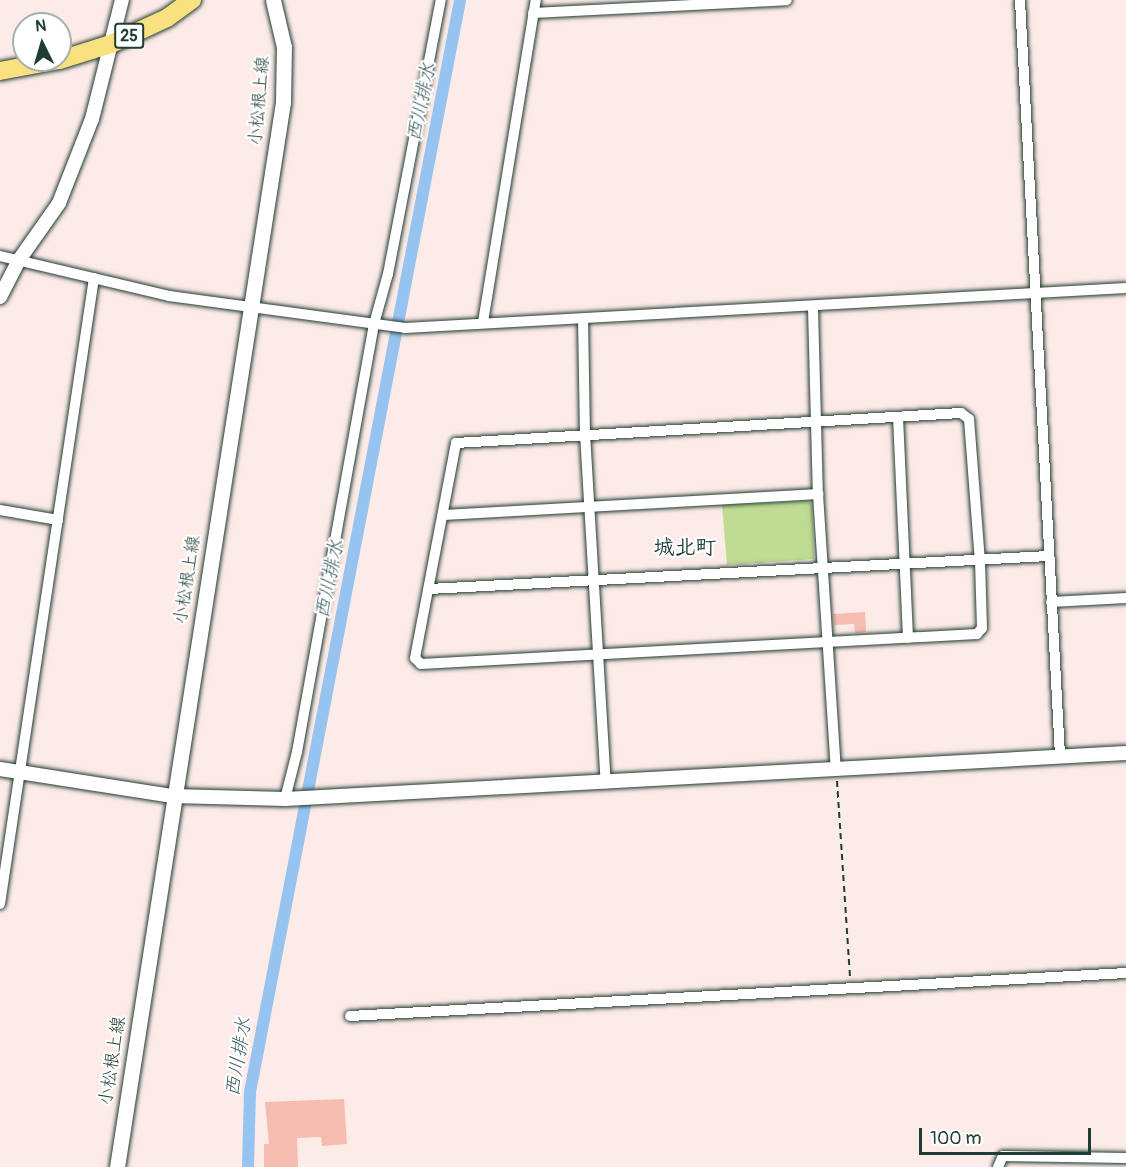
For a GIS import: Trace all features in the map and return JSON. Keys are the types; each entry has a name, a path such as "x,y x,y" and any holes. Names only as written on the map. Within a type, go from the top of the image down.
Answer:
{"main road":[{"name":"25","path":"72,56 111,44 167,18 192,0"},
{"name":"小松根上線","path":"117,1167 173,796 283,102 284,47 273,0"}],"street":[{"path":"0,297 19,260 59,203 92,119 122,0"},
{"path":"291,798 304,717 441,0"},
{"path":"483,322 536,0"},
{"path":"533,13 787,0"},
{"path":"1020,0 1039,293 1051,602 1060,756"},
{"path":"0,256 169,296 250,309 405,327 813,308 1126,288"},
{"path":"0,904 94,278"},
{"path":"813,308 818,494 836,769"},
{"path":"583,319 585,434 596,579 606,783"},
{"path":"961,413 969,419 980,561 982,628 977,634 421,664 415,658 456,443 816,420 961,413"},
{"path":"898,417 908,638"},
{"path":"444,515 818,494"},
{"path":"0,510 58,520"},
{"path":"429,589 1049,556"},
{"path":"1051,602 1126,598"},
{"path":"0,769 173,796 291,798 606,783 1126,753"},
{"path":"350,1016 1126,973"},
{"path":"998,1167 1004,1156 1126,1158"}],"path":[{"path":"836,769 851,987"}],"green space":[{"path":"808,501 812,505 814,559 727,565 722,505"}],"building":[{"path":"865,612 866,632 855,633 854,624 834,625 833,614"},
{"path":"344,1099 347,1144 322,1146 321,1137 297,1138 298,1167 264,1167 264,1144 269,1144 265,1102"}],"waterway":[{"name":"西川排水","path":"248,1167 250,1092 460,0"}],"district":[{"name":"城北町","path":"685,548"}]}
